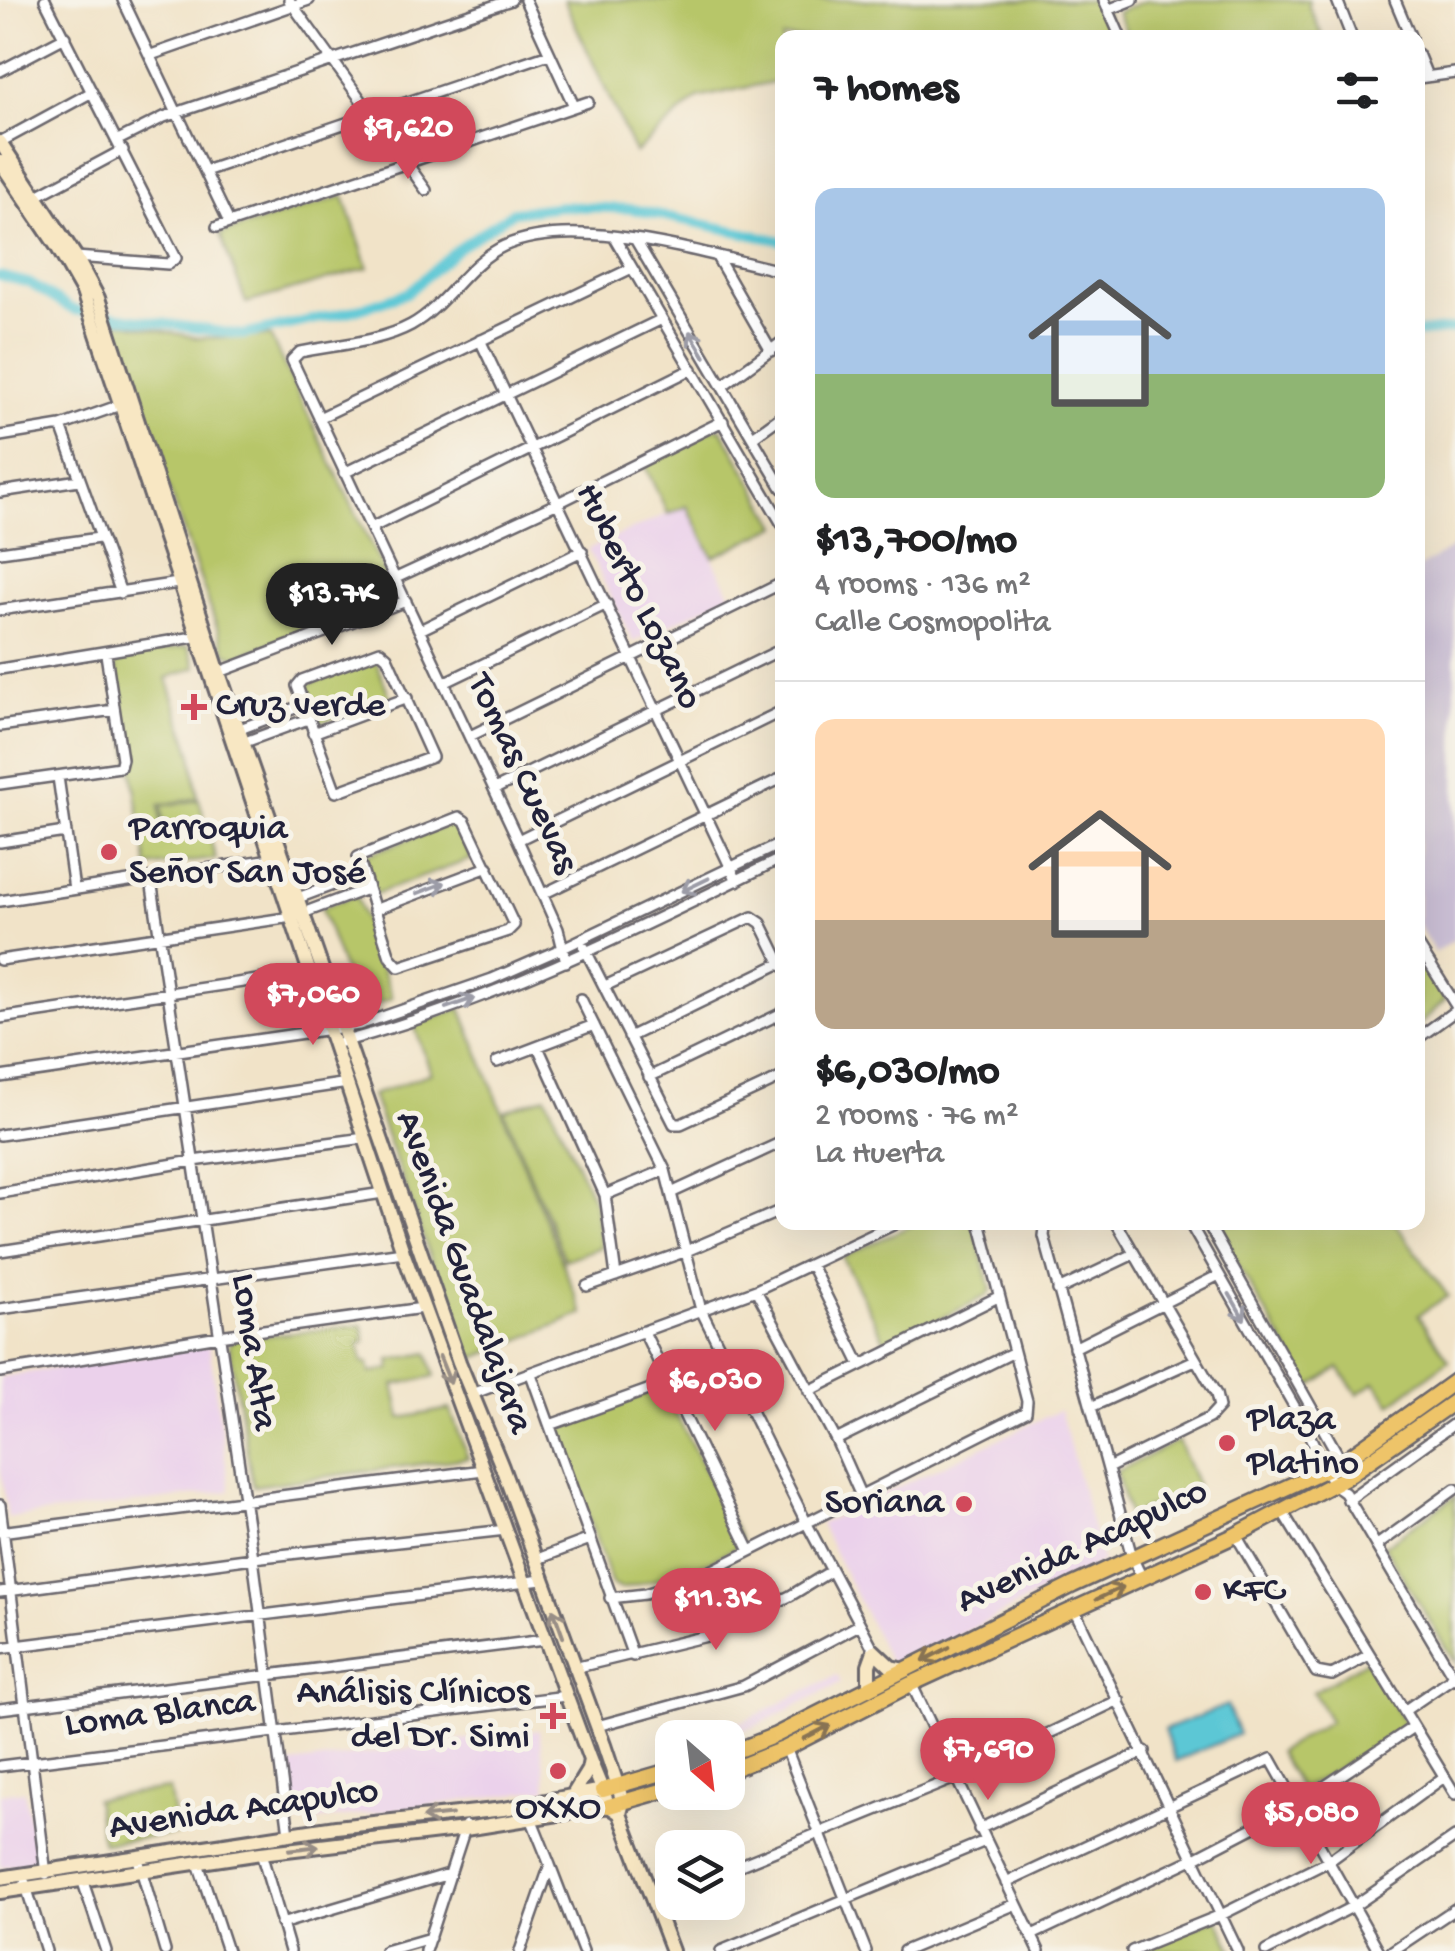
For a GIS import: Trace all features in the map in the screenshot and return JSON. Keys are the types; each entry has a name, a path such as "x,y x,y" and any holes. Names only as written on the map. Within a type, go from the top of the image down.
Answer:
{"main road":[{"name":"Avenida Guadalajara","path":"0,142 76,257 98,298 99,318"},
{"name":"Avenida Guadalajara","path":"0,162 99,318 214,674 353,1081 597,1726 618,1784 618,1807 672,1951"},
{"name":"Avenida Guadalajara","path":"214,674 242,735 278,858 298,898 297,915 311,972 339,1036"},
{"name":"Avenida Guadalajara","path":"353,1081 365,1138 383,1194 544,1640 602,1790 618,1807"},
{"name":"Avenida Acapulco","path":"1343,1483 1455,1381"},
{"name":"Avenida Acapulco","path":"908,1677 997,1646 1343,1483 1455,1400"},
{"name":"Avenida Acapulco","path":"745,1764 786,1748 1035,1604 1132,1557 1326,1469 1343,1483"},
{"path":"997,1646 1032,1616 1035,1604"},
{"path":"869,1687 869,1665 874,1651 891,1668 908,1677"},
{"name":"Avenida Acapulco","path":"745,1747 869,1687 893,1685"},
{"path":"570,1798 590,1760"},
{"name":"Avenida Acapulco","path":"47,1880 83,1882 289,1834 570,1798 655,1774"},
{"name":"Avenida Acapulco","path":"0,1892 25,1883 140,1866 198,1863 618,1807 655,1794"},
{"name":"Avenida Acapulco","path":"0,1878 25,1883"}],"street":[{"path":"45,0 175,254 175,261 168,264 76,257"},
{"path":"124,0 229,222"},
{"path":"151,55 291,3 310,0"},
{"path":"37,196 178,112 511,0"},
{"path":"525,0 574,106"},
{"path":"1117,30 1106,5 1133,0"},
{"path":"1337,0 1349,30"},
{"path":"1395,0 1407,30"},
{"path":"291,3 426,190"},
{"path":"0,70 65,37"},
{"path":"205,170 550,54"},
{"path":"1425,77 1455,73"},
{"path":"0,142 92,92"},
{"path":"217,227 588,102"},
{"name":"Tomas Cuevas","path":"566,962 543,894 495,789 292,363 293,356 411,325 506,245 578,234 614,237"},
{"path":"614,237 775,270"},
{"path":"614,237 775,512"},
{"path":"635,240 775,476"},
{"path":"717,258 771,351"},
{"path":"319,418 632,268"},
{"path":"344,473 662,319"},
{"name":"Huberto Lozano","path":"480,340 737,881"},
{"path":"722,386 775,348"},
{"path":"371,528 692,369"},
{"path":"0,436 61,426 126,403"},
{"path":"396,578 558,504 723,421"},
{"path":"753,438 775,421"},
{"path":"61,426 121,593"},
{"path":"0,492 78,480"},
{"path":"0,552 99,538"},
{"path":"420,630 582,551"},
{"path":"0,610 184,582"},
{"path":"470,736 775,586"},
{"path":"214,674 406,601"},
{"path":"446,682 608,604"},
{"path":"0,668 202,636"},
{"path":"380,651 387,657 406,698 432,750 430,759 336,792 298,682 380,651"},
{"path":"495,789 775,653"},
{"path":"0,784 120,767 106,654"},
{"path":"313,733 406,698"},
{"path":"242,735 303,705"},
{"path":"0,726 114,710"},
{"path":"518,840 775,716"},
{"path":"242,735 308,718"},
{"path":"58,777 74,889"},
{"path":"543,894 775,782"},
{"path":"458,817 465,821 488,867 513,920 513,928 399,967 390,958 358,857 458,817"},
{"path":"0,842 66,832"},
{"path":"339,1036 563,948 775,846"},
{"path":"0,901 278,858"},
{"path":"0,1077 178,1049 339,1036 498,990 566,962 775,862"},
{"path":"374,910 488,867"},
{"path":"298,898 362,874"},
{"name":"Loma Alta","path":"150,880 253,1558 289,1834"},
{"path":"0,960 297,915 367,889"},
{"path":"605,986 752,917 761,923 775,950"},
{"path":"580,940 670,1121 682,1124 775,1079"},
{"path":"1425,957 1455,1008 1425,1032"},
{"path":"629,1037 775,967"},
{"path":"0,1018 311,972"},
{"path":"582,999 665,1170 701,1310 807,1524 893,1685"},
{"path":"649,1077 775,1016"},
{"path":"496,1062 594,1025"},
{"path":"538,1047 605,1196 616,1276"},
{"path":"0,1135 353,1081"},
{"path":"0,1193 365,1138"},
{"path":"672,1193 775,1145"},
{"path":"605,1196 665,1170"},
{"path":"0,1251 201,1218 383,1194"},
{"path":"587,1286 684,1252 775,1213"},
{"path":"472,1394 756,1290 883,1230"},
{"path":"610,1598 631,1597 671,1586 750,1552 860,1494 1020,1418 1028,1407 982,1230"},
{"path":"1045,1230 1058,1290 1132,1557 1142,1578"},
{"path":"1108,1468 1216,1414 1219,1401 1120,1230"},
{"path":"1194,1230 1326,1469"},
{"path":"1212,1230 1317,1414 1343,1483 1376,1546 1455,1677 1404,1711"},
{"path":"0,1310 403,1252"},
{"path":"1058,1290 1134,1254"},
{"path":"811,1265 860,1364"},
{"path":"1074,1348 1219,1275"},
{"path":"756,1290 836,1440 860,1494"},
{"path":"809,1391 998,1297"},
{"path":"0,1372 423,1308"},
{"path":"644,1332 750,1552"},
{"path":"836,1440 1014,1352"},
{"path":"1091,1407 1195,1360"},
{"path":"530,1374 633,1656"},
{"path":"550,1426 667,1383"},
{"path":"1302,1420 1317,1414"},
{"path":"1343,1483 1455,1423"},
{"path":"2,1532 483,1470"},
{"path":"1376,1546 1455,1489"},
{"path":"0,1505 5,1592 26,1705 47,1880"},
{"path":"1282,1511 1455,1794"},
{"path":"5,1592 253,1558 506,1530"},
{"path":"1236,1535 1312,1667 1322,1675 1332,1675 1369,1655"},
{"path":"535,1560 590,1539"},
{"path":"574,1668 688,1642 727,1628 831,1570"},
{"path":"0,1648 542,1580"},
{"path":"1074,1610 1238,1951"},
{"path":"597,1726 744,1686 859,1624"},
{"path":"0,1709 544,1640"},
{"path":"908,1677 1039,1951"},
{"name":"Loma Blanca","path":"0,1766 566,1696"},
{"path":"745,1863 955,1778 1119,1700"},
{"path":"1032,1935 1297,1805 1413,1727"},
{"path":"786,1748 866,1951"},
{"path":"979,1829 1144,1751"},
{"path":"1006,1882 1271,1759 1379,1951"},
{"path":"1135,1950 1221,1915 1329,1860 1444,1776"},
{"path":"425,1951 471,1812"},
{"path":"531,1818 583,1951"},
{"path":"1266,1951 1354,1906 1455,1838"},
{"path":"720,1951 985,1841"},
{"path":"261,1853 290,1951"},
{"path":"198,1863 227,1951"},
{"path":"520,1951 550,1864"},
{"path":"140,1866 166,1951"},
{"path":"281,1924 449,1874"},
{"path":"83,1882 106,1951"},
{"path":"25,1883 46,1951"},
{"path":"904,1951 1016,1904"},
{"path":"1392,1951 1455,1909"},
{"path":"386,1951 430,1938"}],"shaded area":[{"path":"686,506 731,595 633,642 588,549"},
{"path":"1455,546 1455,939 1435,953 1425,936 1425,564"},
{"path":"209,1345 230,1491 8,1518 0,1465 0,1377"},
{"name":"Soriana","path":"1060,1410 1102,1562 893,1669 820,1524"},
{"path":"837,1675 841,1683 754,1727 745,1729 746,1720"},
{"path":"539,1730 547,1789 293,1824 285,1765"},
{"path":"24,1791 38,1864 0,1867 0,1794"}],"green space":[{"path":"564,0 1100,0 1114,30 775,30 775,82 698,98 635,153"},
{"path":"1147,0 1309,0 1320,30 1126,30 1117,12"},
{"path":"344,196 368,268 246,303 220,234"},
{"path":"110,320 199,338 270,336 393,590 389,599 237,657 226,653"},
{"path":"721,428 775,521 775,527 713,557 687,506 668,514 644,464"},
{"path":"188,646 196,667 167,678 192,755 198,798 159,805 161,826 161,806 199,800 216,859 148,867 114,658"},
{"path":"375,659 390,697 319,724 303,686"},
{"path":"456,822 472,859 375,894 360,857"},
{"path":"356,895 392,998 358,1011 321,908"},
{"path":"1425,965 1445,1000 1425,1019"},
{"path":"461,1008 583,1314 467,1361 372,1095 431,1073 414,1025"},
{"path":"546,1096 595,1204 601,1247 565,1260 504,1111"},
{"path":"901,1230 976,1230 991,1289 988,1295 887,1345 842,1257"},
{"path":"1217,1230 1400,1230 1448,1296 1418,1315 1449,1360 1391,1404 1375,1382 1358,1394 1339,1368 1310,1387"},
{"path":"362,1325 365,1342 359,1344 370,1373 391,1369 390,1360 428,1353 435,1376 394,1385 401,1418 450,1409 468,1458 253,1486 229,1344 235,1339"},
{"path":"662,1387 741,1540 736,1547 691,1570 621,1589 612,1585 557,1429"},
{"path":"1178,1441 1197,1485 1129,1516 1116,1472"},
{"path":"1455,1496 1455,1663 1384,1546"},
{"path":"1367,1660 1407,1727 1301,1790 1278,1752 1330,1721 1313,1692"},
{"path":"169,1789 177,1834 102,1843 95,1799"},
{"path":"1216,1916 1234,1951 1142,1951"}],"water":[{"path":"1227,1705 1239,1734 1176,1761 1164,1730"}],"waterway":[{"path":"0,276 29,283 73,310 243,335 352,311 407,293 460,247 513,212 561,206 632,209 775,240"},
{"path":"1425,332 1455,329"}],"place":[{"name":"Cruz verde","path":"194,707"},
{"name":"Parroquia Señor San José","path":"109,852"},
{"name":"Plaza Platino","path":"1227,1443"},
{"name":"Soriana","path":"964,1504"},
{"name":"KFC","path":"1203,1592"},
{"name":"Análisis Clínicos del Dr. Simi","path":"553,1716"},
{"name":"OXXO","path":"558,1771"}]}
